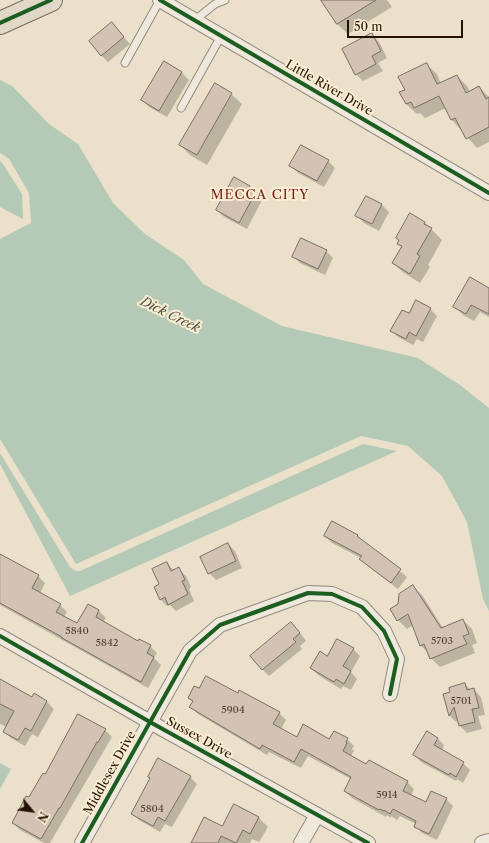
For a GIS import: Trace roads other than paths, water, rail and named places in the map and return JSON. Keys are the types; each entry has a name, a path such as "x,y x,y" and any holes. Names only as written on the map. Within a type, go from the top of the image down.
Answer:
{"main road":[{"path":"0,23 51,0"}],"street":[{"name":"Little River Drive","path":"160,0 489,193"},
{"name":"Middlesex Drive","path":"82,843 190,651 220,625 308,592 332,594 362,607 384,631 397,659 390,694"},
{"name":"Sussex Drive","path":"0,636 150,722 368,843"},
{"path":"301,843 316,815"},
{"path":"482,843 489,842"}],"lane":[{"path":"125,63 160,0"},
{"path":"195,20 215,4 225,0"},
{"path":"181,108 221,36"}],"water":[{"name":"Dick Creek","path":"0,80 12,86 49,124 78,144 113,203 145,234 184,260 203,284 282,326 418,358 460,385 489,408 489,611 483,599 467,522 442,476 408,446 361,436 76,564 0,439 0,239 31,223 29,193 9,159 0,153"},
{"path":"0,161 22,194 23,219 0,207"},
{"path":"363,444 397,451 70,596 0,464 0,453 70,567 76,571 80,571"},
{"path":"0,763 11,769 0,789"}],"district":[{"name":"MECCA CITY","path":"260,195"}]}
